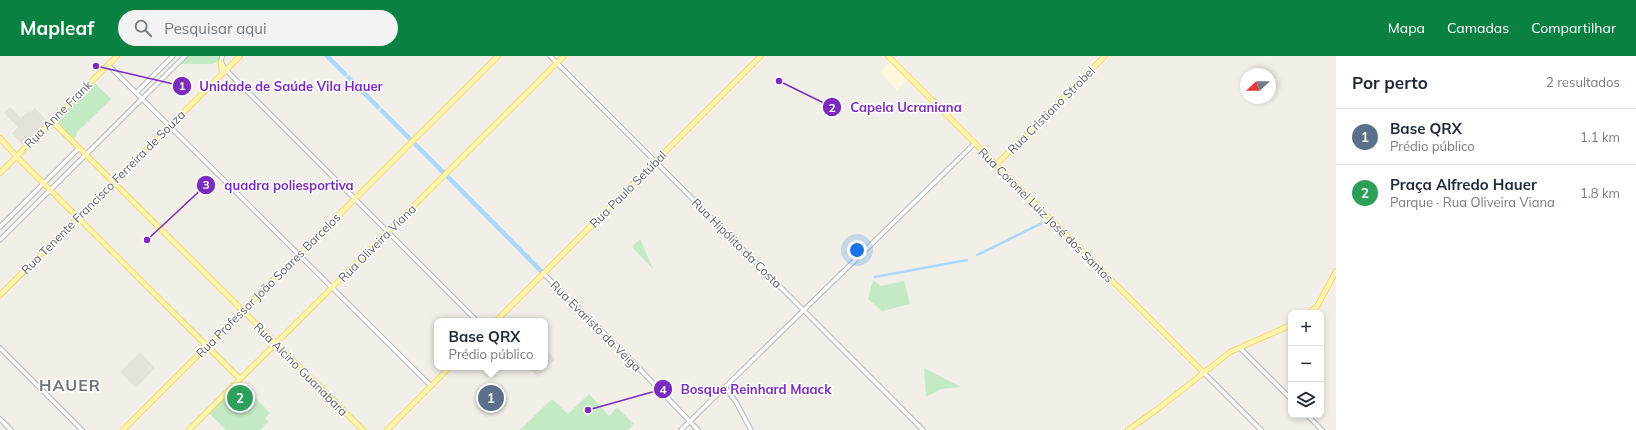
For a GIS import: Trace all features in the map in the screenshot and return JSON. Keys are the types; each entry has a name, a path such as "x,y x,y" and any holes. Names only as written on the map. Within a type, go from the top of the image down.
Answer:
{"main road":[{"name":"Rua Anne Frank","path":"0,173 117,56"},
{"name":"Rua Tenente Francisco Ferreira de Souza","path":"0,295 240,56"},
{"name":"Rua Professor João Soares Barcelos","path":"123,430 498,56"},
{"name":"Rua Oliveira Viana","path":"189,430 564,56"},
{"name":"Rua Paulo Setúbal","path":"499,318 761,56"},
{"name":"Rua Coronel Luiz José dos Santos","path":"888,56 1204,373"},
{"name":"Rua Cristiano Strobel","path":"996,165 1105,56"},
{"path":"221,62 224,72"},
{"name":"Rua Alcino Guanabara","path":"52,121 363,430"},
{"path":"0,138 2,142 240,379"},
{"path":"1312,310 1318,305 1336,272"},
{"path":"1128,430 1222,358 1240,348 1288,326"},
{"path":"387,430 447,370"}],"street":[{"path":"136,93 168,58 173,56"},
{"path":"0,240 185,56"},
{"path":"221,62 222,56"},
{"name":"Rua Hipólito da Costa","path":"550,56 923,430"},
{"path":"108,65 431,386"},
{"path":"224,72 355,199 474,318"},
{"path":"681,430 975,143"},
{"path":"0,227 79,148"},
{"name":"Rua Evaristo da Veiga","path":"544,273 633,362 698,430"},
{"path":"0,348 82,430"},
{"path":"1240,348 1288,396"},
{"path":"1204,373 1261,430"},
{"path":"725,387 736,402 751,430"},
{"path":"1310,418 1322,430"},
{"path":"0,419 11,430"}],"shaded area":[{"path":"890,62 907,80 897,90 880,72"},
{"path":"10,107 21,118 35,108 47,121 23,145 12,134 18,127 4,113"},
{"path":"140,352 155,368 136,388 120,372"},
{"path":"548,352 555,359 548,366"},
{"path":"531,370 545,370 538,377"}],"green space":[{"path":"186,56 220,56 219,61 213,64 179,64"},
{"path":"94,82 111,99 77,132 76,137 72,138 56,120"},
{"path":"640,239 653,269 632,247"},
{"path":"873,280 881,286 904,281 910,304 882,311 868,299"},
{"path":"924,368 961,387 941,389 926,397"},
{"path":"240,382 270,413 265,418 268,422 260,430 226,430 209,413"},
{"path":"589,394 609,416 617,407 634,424 628,430 520,430 552,399 568,414"}],"waterway":[{"path":"327,56 345,74"},
{"path":"349,78 378,107"},
{"path":"382,111 410,139"},
{"path":"416,145 444,173"},
{"path":"447,176 541,271"},
{"path":"977,255 1044,222"},
{"path":"875,277 967,260"}],"place":[{"name":"Unidade de Saúde Vila Hauer","path":"96,66"},
{"name":"Capela Ucraniana","path":"779,81"},
{"name":"quadra poliesportiva","path":"147,240"},
{"name":"Praça Alfredo Hauer","path":"240,398"},
{"name":"Base QRX","path":"491,398"},
{"name":"Bosque Reinhard Maack","path":"588,410"}],"district":[{"name":"HAUER","path":"70,385"}]}
